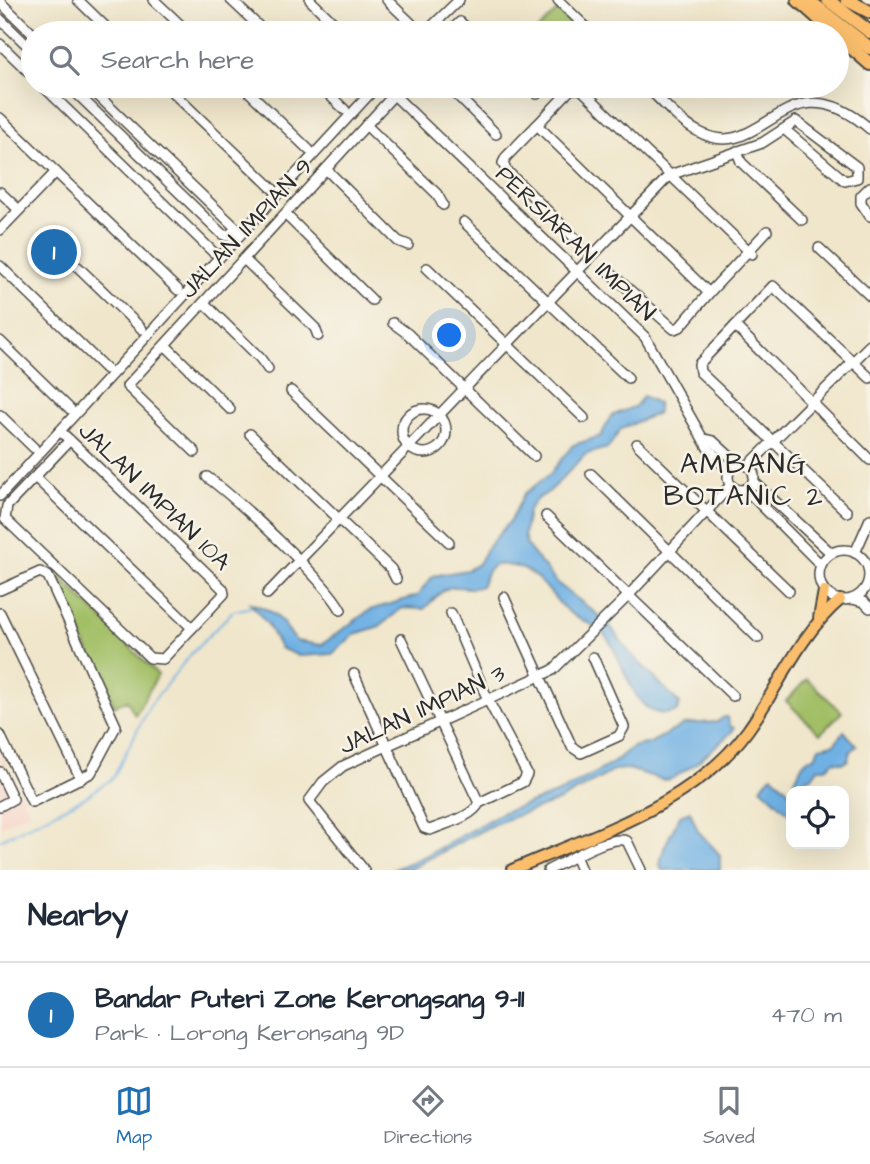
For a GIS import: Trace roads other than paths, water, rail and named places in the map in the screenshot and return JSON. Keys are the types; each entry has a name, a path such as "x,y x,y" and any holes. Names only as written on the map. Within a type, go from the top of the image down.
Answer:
{"highway":[{"path":"798,0 821,21"},
{"path":"808,0 835,21"},
{"path":"828,0 870,32"},
{"path":"847,0 870,12"},
{"path":"849,32 870,48"},
{"path":"849,45 870,64"}],"main road":[{"path":"513,870 672,798 718,764 747,731 819,618 824,591"},
{"path":"819,618 846,600"}],"street":[{"path":"78,0 100,21"},
{"path":"154,0 176,21"},
{"path":"231,0 253,21"},
{"path":"310,0 332,21"},
{"path":"387,0 410,21"},
{"path":"433,21 459,0"},
{"path":"558,0 580,21"},
{"path":"0,2 21,22"},
{"path":"0,19 21,39"},
{"path":"2,49 21,66"},
{"path":"55,98 213,252"},
{"path":"82,98 222,234 227,236 237,229 101,98"},
{"path":"179,98 274,189"},
{"path":"255,98 309,150"},
{"path":"332,98 345,110"},
{"path":"0,496 366,98"},
{"name":"JALAN IMPIAN 9","path":"195,452 127,386 391,98"},
{"name":"PERSIARAN IMPIAN","path":"397,98 654,348 708,449 729,471"},
{"path":"460,98 496,134"},
{"path":"562,98 503,163 506,170 578,241"},
{"path":"590,98 750,252"},
{"path":"659,98 688,125 708,136 732,139 745,135 786,109 810,101 834,105 870,129"},
{"path":"0,118 178,290"},
{"path":"267,594 670,175 762,142 788,125 796,121 857,167 857,178 845,181 788,125"},
{"path":"366,125 436,194 443,205"},
{"path":"537,125 709,293"},
{"path":"737,152 741,162 802,220"},
{"path":"326,169 398,241 408,245"},
{"path":"0,230 56,172"},
{"path":"151,191 164,177"},
{"path":"870,187 861,196 870,216"},
{"path":"0,192 19,211"},
{"path":"285,214 372,300"},
{"path":"464,222 628,378"},
{"path":"607,271 674,329 680,327 767,231"},
{"path":"819,248 870,296"},
{"path":"244,259 315,328 318,336"},
{"path":"0,266 106,369"},
{"path":"78,267 142,329"},
{"path":"426,268 584,418"},
{"path":"847,512 700,372 699,364 773,286 870,378"},
{"path":"204,303 268,369"},
{"path":"393,323 408,334 534,456"},
{"path":"735,326 870,460"},
{"path":"0,341 70,409"},
{"path":"165,345 230,409"},
{"path":"748,466 870,345"},
{"path":"291,391 449,542"},
{"path":"427,409 439,415 446,428 443,442 438,448 424,453 409,446 402,429 408,416 427,409"},
{"path":"0,415 34,448"},
{"name":"JALAN IMPIAN 10A","path":"61,431 223,589 224,594 192,628"},
{"path":"250,434 391,569 396,579"},
{"name":"PERSIARAN IMPIAN","path":"705,439 713,441 738,464"},
{"path":"35,477 192,628 163,659 150,658 5,519 7,506 70,440"},
{"path":"637,444 789,591"},
{"path":"745,489 753,481 754,475 748,466 738,464 729,471 731,485 745,489 821,565"},
{"path":"591,474 758,638"},
{"path":"208,477 298,561 336,600 341,610"},
{"path":"753,481 831,553"},
{"name":"JALAN IMPIAN 3","path":"364,870 309,799 343,766 564,662 731,485"},
{"path":"775,518 783,508"},
{"path":"546,516 733,696"},
{"path":"855,553 870,520"},
{"path":"788,531 797,522"},
{"path":"846,600 868,590 869,579 866,564 855,553 843,550 831,553 821,565 819,576 824,591 846,600 864,602 870,608"},
{"path":"0,590 40,572 48,576 116,726 91,773 32,802 0,735"},
{"path":"504,597 572,747 581,753 619,736 624,727 593,657"},
{"path":"0,613 81,779"},
{"path":"451,613 488,700 527,774 523,782 479,803"},
{"path":"354,674 424,828 430,830 477,809 479,803 401,639"},
{"path":"0,772 13,799 0,806"},
{"path":"548,870 601,844 621,839 627,841 641,870"},
{"path":"576,858 582,870"}],"water":[{"path":"643,396 657,403 658,413 621,429 608,448 586,454 528,510 524,535 527,546 557,583 607,622 630,653 680,704 677,711 663,714 651,710 641,702 608,639 593,626 569,612 540,580 517,567 496,565 488,571 481,586 446,589 424,609 402,608 380,626 355,634 332,654 299,656 280,648 267,623 250,603 278,617 296,641 321,645 370,610 417,596 433,576 467,570 478,564 486,549 511,520 524,494 549,475 573,445 601,436 611,416 636,406"},
{"path":"727,717 730,726 734,728 732,732 694,765 671,779 664,780 628,769 615,770 558,801 494,824 408,870 392,870 425,856 501,813 559,793 613,763 632,747 650,743 685,724 717,722"},
{"path":"844,731 857,746 850,751 848,760 843,763 834,761 826,768 818,768 812,777 797,782 794,780 803,763 815,757 819,747 834,744"},
{"path":"772,775 786,788 786,810 761,787"},
{"path":"690,811 698,831 720,855 720,870 662,870 660,867 665,846 680,815"}],"waterway":[{"path":"0,840 84,798 113,778 150,705 190,655 233,611 251,607"}],"place":[{"name":"Bandar Puteri Zone Kerongsang 9-11","path":"54,252"}],"district":[{"name":"AMBANG BOTANIC 2","path":"744,479"}]}
